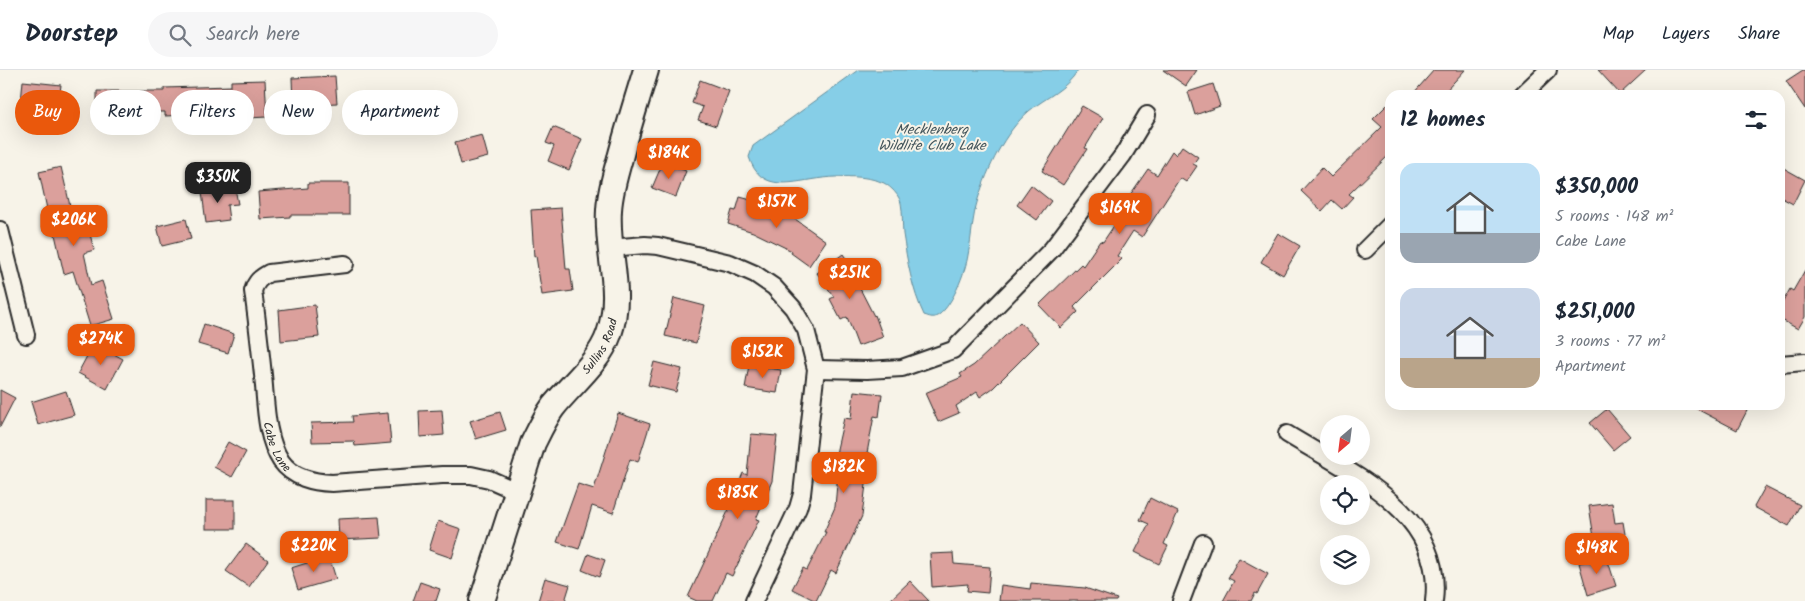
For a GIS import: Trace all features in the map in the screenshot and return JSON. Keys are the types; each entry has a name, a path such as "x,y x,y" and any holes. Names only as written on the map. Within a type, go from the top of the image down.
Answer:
{"street":[{"name":"Sullins Road","path":"482,601 516,491 533,443 542,424 554,406 589,366 608,337 616,302 615,279 610,248 609,206 615,175 646,70"},
{"path":"1527,90 1548,70"},
{"path":"816,370 902,368 953,350 1052,249 1123,155 1147,115"},
{"path":"0,230 26,335"},
{"path":"1365,250 1385,230"},
{"path":"610,248 645,245 658,246 730,262 756,274 774,287 793,308 806,330 816,370 802,494 798,508 754,601"},
{"name":"Cabe Lane","path":"345,264 269,273 258,279 255,284 254,292 271,440 282,461 294,473 316,482 332,483 442,475 471,475 516,491"},
{"path":"1785,364 1804,365"},
{"path":"1287,434 1393,501 1411,520 1427,546 1434,571 1434,601"},
{"path":"1181,601 1203,543"}],"water":[{"name":"Mecklenberg Wildlife Club Lake","path":"858,70 1078,70 1068,83 1035,106 1020,120 998,152 978,199 974,213 967,262 961,280 947,307 935,317 924,315 916,295 910,275 903,234 901,203 897,194 889,187 877,180 854,177 830,177 790,183 770,181 762,177 754,169 749,157 753,146"}],"building":[{"path":"1163,70 1197,70 1186,86"},
{"path":"1434,70 1465,70 1447,90 1416,90"},
{"path":"1598,70 1646,70 1624,90 1616,90"},
{"path":"1805,70 1805,109 1786,81"},
{"path":"335,76 337,103 332,103 332,90 292,90 292,78"},
{"path":"265,80 264,117 254,118 254,90 171,90 171,116 165,116 165,112 161,112 161,91 164,91 164,88 231,86 231,81"},
{"path":"700,80 729,91 716,126 698,120 703,107 692,103"},
{"path":"23,81 61,85 60,90 22,90"},
{"path":"1213,84 1220,106 1195,115 1188,92"},
{"path":"1082,106 1103,118 1085,148 1087,149 1063,185 1042,171"},
{"path":"1385,107 1385,159 1349,194 1353,197 1342,209 1332,200 1322,211 1301,191 1322,168 1331,177 1382,127 1373,119"},
{"path":"553,127 582,139 569,170 548,161 554,146 546,143"},
{"path":"482,135 488,157 461,164 455,142"},
{"path":"1182,146 1198,157 1193,164 1197,166 1186,182 1180,178 1142,237 1133,231 1117,256 1122,259 1074,307 1078,312 1061,328 1039,305 1081,264 1083,266 1100,241 1103,242 1117,221 1114,218 1148,169 1157,175 1172,151 1176,155"},
{"path":"663,162 686,171 676,197 652,188"},
{"path":"61,167 74,223 77,222 79,228 88,226 94,250 84,253 91,285 102,281 114,319 90,326 73,271 64,274 39,172"},
{"path":"1785,169 1805,180 1793,204 1785,200"},
{"path":"308,183 349,183 349,215 290,215 290,217 260,219 258,192 308,188"},
{"path":"1031,185 1051,201 1037,220 1017,205"},
{"path":"235,188 238,204 227,205 229,220 206,223 202,192"},
{"path":"740,197 766,204 795,219 826,241 809,266 791,253 792,251 753,232 728,224 732,210 736,211"},
{"path":"561,208 566,269 570,269 573,291 542,295 536,256 534,257 531,210"},
{"path":"186,219 191,239 162,246 157,226"},
{"path":"1278,233 1300,246 1283,275 1261,262"},
{"path":"843,254 856,273 853,275 875,315 883,337 858,346 847,317 841,320 830,299 834,297 817,273"},
{"path":"1805,270 1805,317 1798,329 1785,322 1785,298 1790,289 1793,291"},
{"path":"674,298 705,306 696,343 665,336"},
{"path":"315,305 319,337 281,341 279,310"},
{"path":"1020,322 1039,342 993,388 980,397 977,392 956,406 959,413 938,422 925,393 962,377 960,374 974,365"},
{"path":"204,324 234,334 228,353 198,344"},
{"path":"94,343 123,359 107,389 78,373"},
{"path":"654,362 682,369 676,392 648,385"},
{"path":"749,365 781,370 777,393 745,388"},
{"path":"0,390 15,398 0,427"},
{"path":"66,391 74,415 38,425 31,402"},
{"path":"854,391 882,394 879,417 874,416 867,453 870,453 862,516 836,573 831,570 816,601 792,589 803,568 807,570 826,532 824,532 835,507 838,472 834,472 837,449 844,418 851,419"},
{"path":"442,410 444,435 420,437 419,411"},
{"path":"1608,410 1630,436 1613,450 1590,423"},
{"path":"1699,410 1747,410 1737,430"},
{"path":"500,412 506,430 476,439 470,421"},
{"path":"388,413 391,443 355,446 354,441 312,442 311,423 353,422 352,416"},
{"path":"618,413 650,424 638,462 630,459 613,513 592,506 579,549 557,542 578,484 594,489"},
{"path":"751,434 777,436 772,481 756,519 759,520 732,576 726,573 713,601 697,601 688,597 736,494 734,494 743,473 747,475"},
{"path":"228,442 246,452 232,477 214,467"},
{"path":"1765,487 1800,505 1789,526 1754,507"},
{"path":"1150,498 1178,512 1164,544 1168,546 1159,564 1135,552 1149,524 1140,520"},
{"path":"206,500 235,500 235,529 206,529"},
{"path":"1612,503 1615,523 1623,522 1626,540 1595,544 1589,506"},
{"path":"379,517 381,538 339,540 338,519"},
{"path":"438,521 461,529 452,558 429,550"},
{"path":"246,544 268,560 249,587 226,571"},
{"path":"953,553 954,564 990,567 988,593 967,591 968,584 932,587 930,554"},
{"path":"588,554 605,560 599,577 582,570"},
{"path":"1606,555 1616,586 1588,595 1579,563"},
{"path":"329,556 336,579 298,590 291,568"},
{"path":"1239,558 1268,574 1251,601 1223,601 1234,581 1228,578"},
{"path":"545,578 570,585 565,601 538,601"},
{"path":"910,581 929,601 889,601"},
{"path":"420,582 440,589 436,601 413,601"},
{"path":"1031,583 1085,588 1117,599 1116,601 999,601 1001,585 1030,589"}]}
